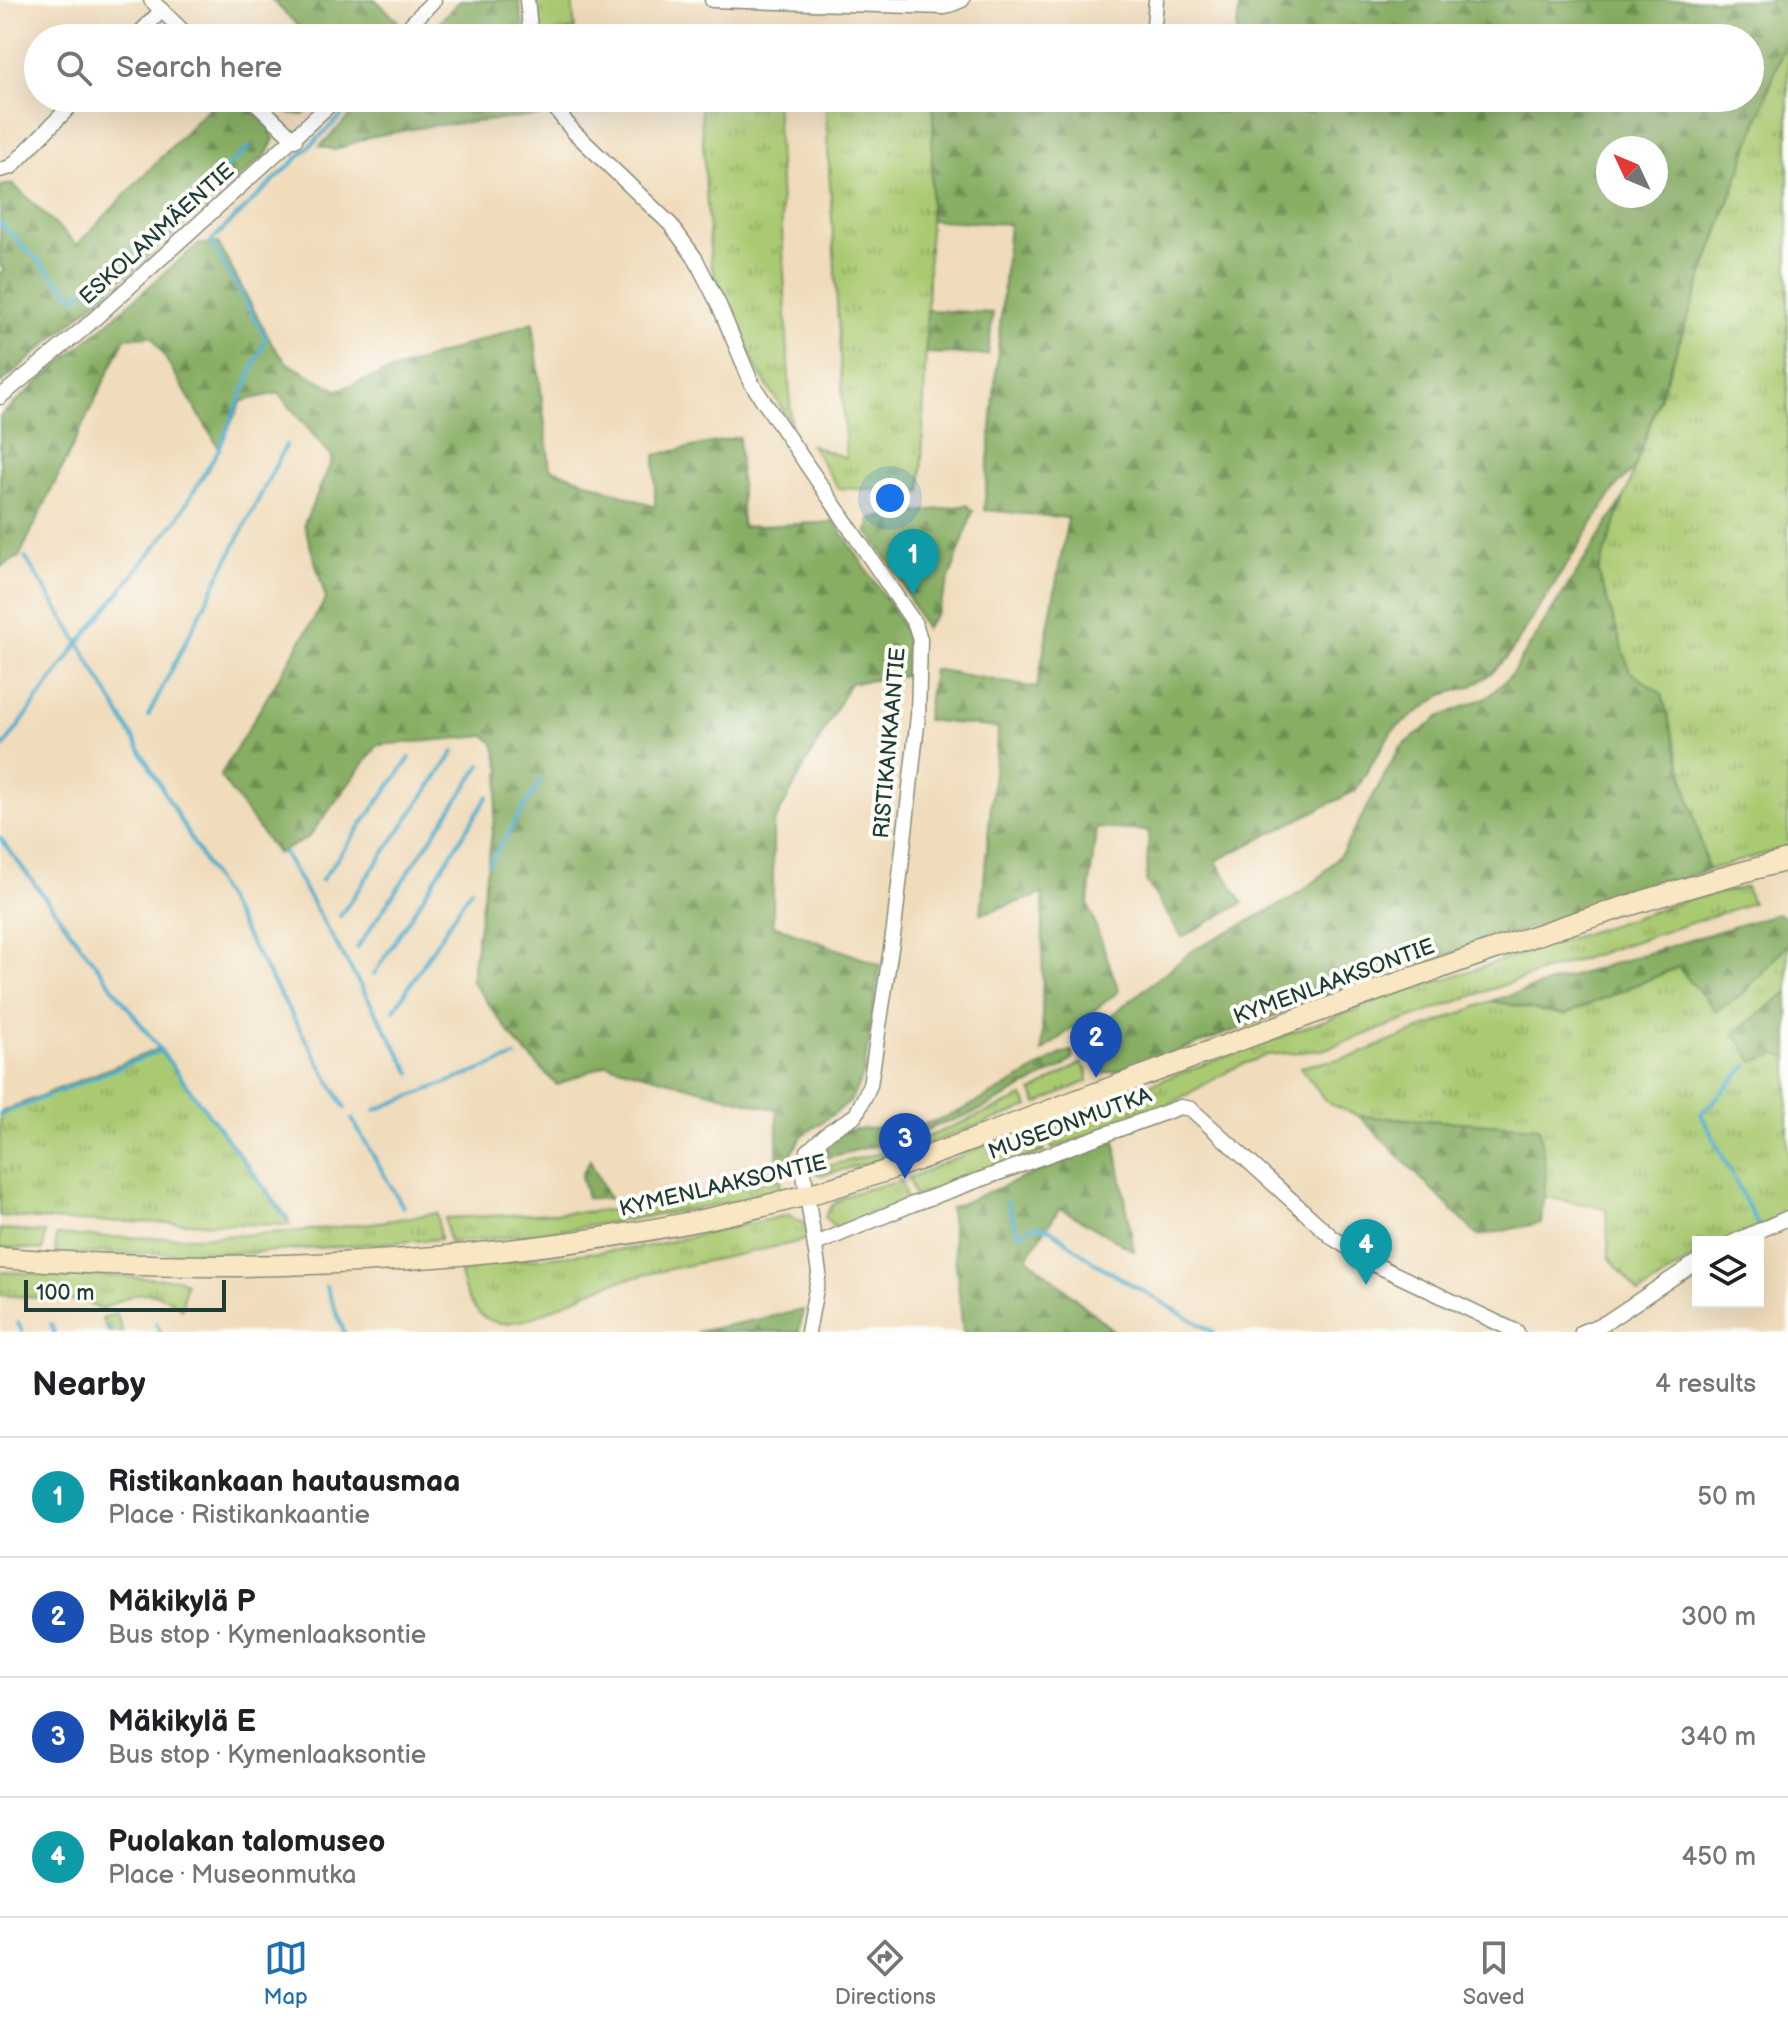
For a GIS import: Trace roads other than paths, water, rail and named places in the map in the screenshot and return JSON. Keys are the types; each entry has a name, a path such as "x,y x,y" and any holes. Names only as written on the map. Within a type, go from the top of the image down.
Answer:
{"main road":[{"name":"KYMENLAAKSONTIE","path":"0,1258 123,1265 380,1261 611,1235 709,1218 809,1195 910,1162 1468,959 1788,860"}],"street":[{"path":"411,24 434,0"},
{"path":"527,0 530,24"},
{"path":"712,0 945,7 962,0"},
{"path":"1154,24 1156,0"},
{"path":"144,24 156,5 176,24"},
{"path":"0,170 11,167 64,112"},
{"path":"266,112 295,140"},
{"name":"ESKOLANMÄENTIE","path":"0,397 82,330 323,112"},
{"name":"RISTIKANKAANTIE","path":"558,112 573,131 662,214 695,258 719,305 752,384 915,624 920,639 918,716 896,914 870,1085 856,1115 830,1131 808,1151 803,1168 809,1195"},
{"name":"MUSEONMUTKA","path":"816,1244 913,1204 1180,1107 1191,1109 1333,1238 1376,1265 1517,1332"},
{"path":"808,1332 819,1273 809,1195"},
{"path":"1748,1236 1788,1218"},
{"path":"1582,1332 1605,1323 1692,1265"}],"waterway":[{"path":"0,752 75,648 176,521 219,449 266,338 211,241 345,112"},
{"path":"0,223 75,298 250,147"},
{"path":"148,716 286,445"},
{"path":"25,557 79,643 345,1108"},
{"path":"340,916 454,752"},
{"path":"321,881 410,758"},
{"path":"357,948 481,765"},
{"path":"489,864 541,780"},
{"path":"374,974 488,796"},
{"path":"0,838 288,1219"},
{"path":"283,852 411,1073"},
{"path":"394,1010 471,889"},
{"path":"0,1115 160,1051"},
{"path":"375,1110 515,1057"},
{"path":"1747,1066 1701,1114 1757,1223"},
{"path":"352,1119 403,1207"},
{"path":"1007,1202 1018,1233 1036,1226 1050,1229 1095,1263 1213,1332"},
{"path":"326,1286 344,1332"},
{"path":"18,1323 22,1332"},
{"path":"156,1323 160,1332"},
{"path":"51,1324 54,1332"},
{"path":"109,1326 111,1332"}],"place":[{"name":"Ristikankaan hautausmaa","path":"913,595"},
{"name":"Mäkikylä P","path":"1096,1078"},
{"name":"Mäkikylä E","path":"905,1179"},
{"name":"Puolakan talomuseo","path":"1366,1285"}]}
